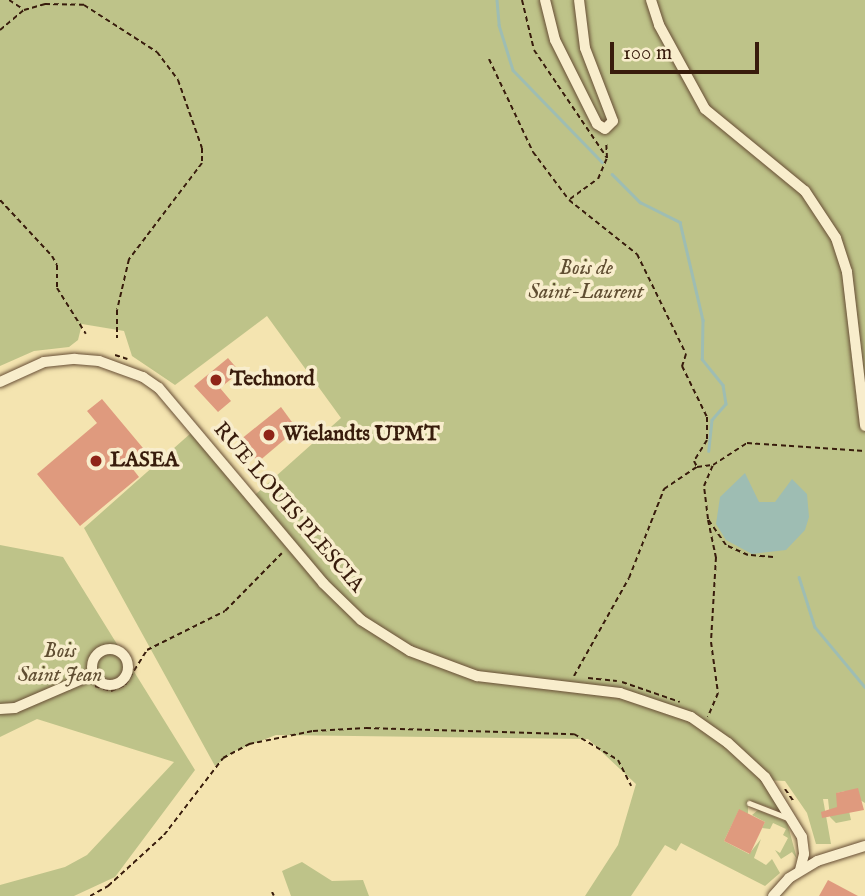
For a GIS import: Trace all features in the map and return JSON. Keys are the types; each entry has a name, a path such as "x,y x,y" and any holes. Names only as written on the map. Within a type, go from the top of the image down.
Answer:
{"street":[{"path":"545,0 555,40 597,124 605,129 613,121 585,48 579,0"},
{"path":"651,0 659,24 705,108 805,191 836,238 847,272 865,426"},
{"name":"RUE LOUIS PLESCIA","path":"0,382 44,362 75,359 111,364 143,377 177,407 290,544 348,609 410,651 477,676 568,686 656,702 691,717 729,743 765,777 793,820 804,854 800,870"},
{"path":"0,709 15,708 91,679"},
{"path":"773,896 800,870 833,853 865,846"}],"lane":[{"path":"751,813 751,804 793,820"}],"path":[{"path":"9,0 24,10"},
{"path":"43,0 45,4"},
{"path":"523,0 534,50 607,158"},
{"path":"0,30 24,10 45,4 84,5 157,52 178,80 202,148 197,173 129,259 117,310 117,338"},
{"path":"489,59 533,152 569,200 637,254 686,355 682,366 707,417 707,440 694,461 696,467"},
{"path":"569,200 598,179 607,158 605,129"},
{"path":"0,200 52,256 57,265 57,288 86,334"},
{"path":"106,354 135,363"},
{"path":"568,686 629,578 664,489 696,467 713,465 747,443 865,451"},
{"path":"708,717 718,693 711,642 716,557 704,486 713,465"},
{"path":"708,519 726,545 748,555 773,557"},
{"path":"91,679 118,689 148,650 225,611 290,544"},
{"path":"90,896 108,886 164,835 223,758 249,744 313,731 366,728 574,734 618,760 631,786"},
{"path":"272,892 274,896"}],"green space":[{"name":"Bois de Saint-Laurent","path":"0,0 865,0 865,803 845,791 837,793 837,807 849,811 851,820 836,823 830,817 828,799 823,799 831,844 816,844 807,813 785,781 761,780 782,812 748,800 748,814 739,810 724,841 749,854 761,839 754,858 766,865 772,859 780,873 765,886 681,843 676,851 665,845 631,896 585,896 618,845 636,784 588,739 276,735 235,751 215,766 84,528 191,433 248,501 341,418 267,316 175,385 132,356 124,331 82,324 78,340 69,347 34,351 0,366"},
{"name":"Bois Saint Jean","path":"0,545 63,557 195,770 115,877 74,896 0,896 0,885 65,867 87,855 174,762 37,719 0,737"},
{"path":"758,810 787,822 797,859 792,852 781,859 775,850 780,853 788,838 783,835 786,829 773,823 770,829 762,828 765,822 752,815"},
{"path":"302,862 332,881 363,880 369,896 291,896 282,871"}],"water":[{"path":"745,473 759,502 775,502 792,479 807,494 809,517 805,530 786,550 752,554 726,540 716,524 720,497"}],"building":[{"name":"Technord","path":"228,358 240,372 220,388 231,401 218,412 194,386"},
{"name":"LASEA","path":"102,399 148,454 132,468 139,477 80,526 37,474 97,423 87,411"},
{"name":"Wielandts UPMT","path":"281,407 297,429 258,462 240,440"},
{"path":"858,788 864,810 822,818 821,812 837,807 836,793"},
{"path":"739,809 765,822 750,854 724,841"},
{"path":"828,880 858,896 819,896"}],"waterway":[{"path":"497,0 499,25 513,70 602,162"},
{"path":"612,174 640,202 680,222 703,320 702,359 723,385 726,404 712,420 709,451"},
{"path":"799,577 815,627 865,687"}],"place":[{"name":"Technord","path":"216,380"},
{"name":"Wielandts UPMT","path":"269,435"},
{"name":"LASEA","path":"96,461"}]}
